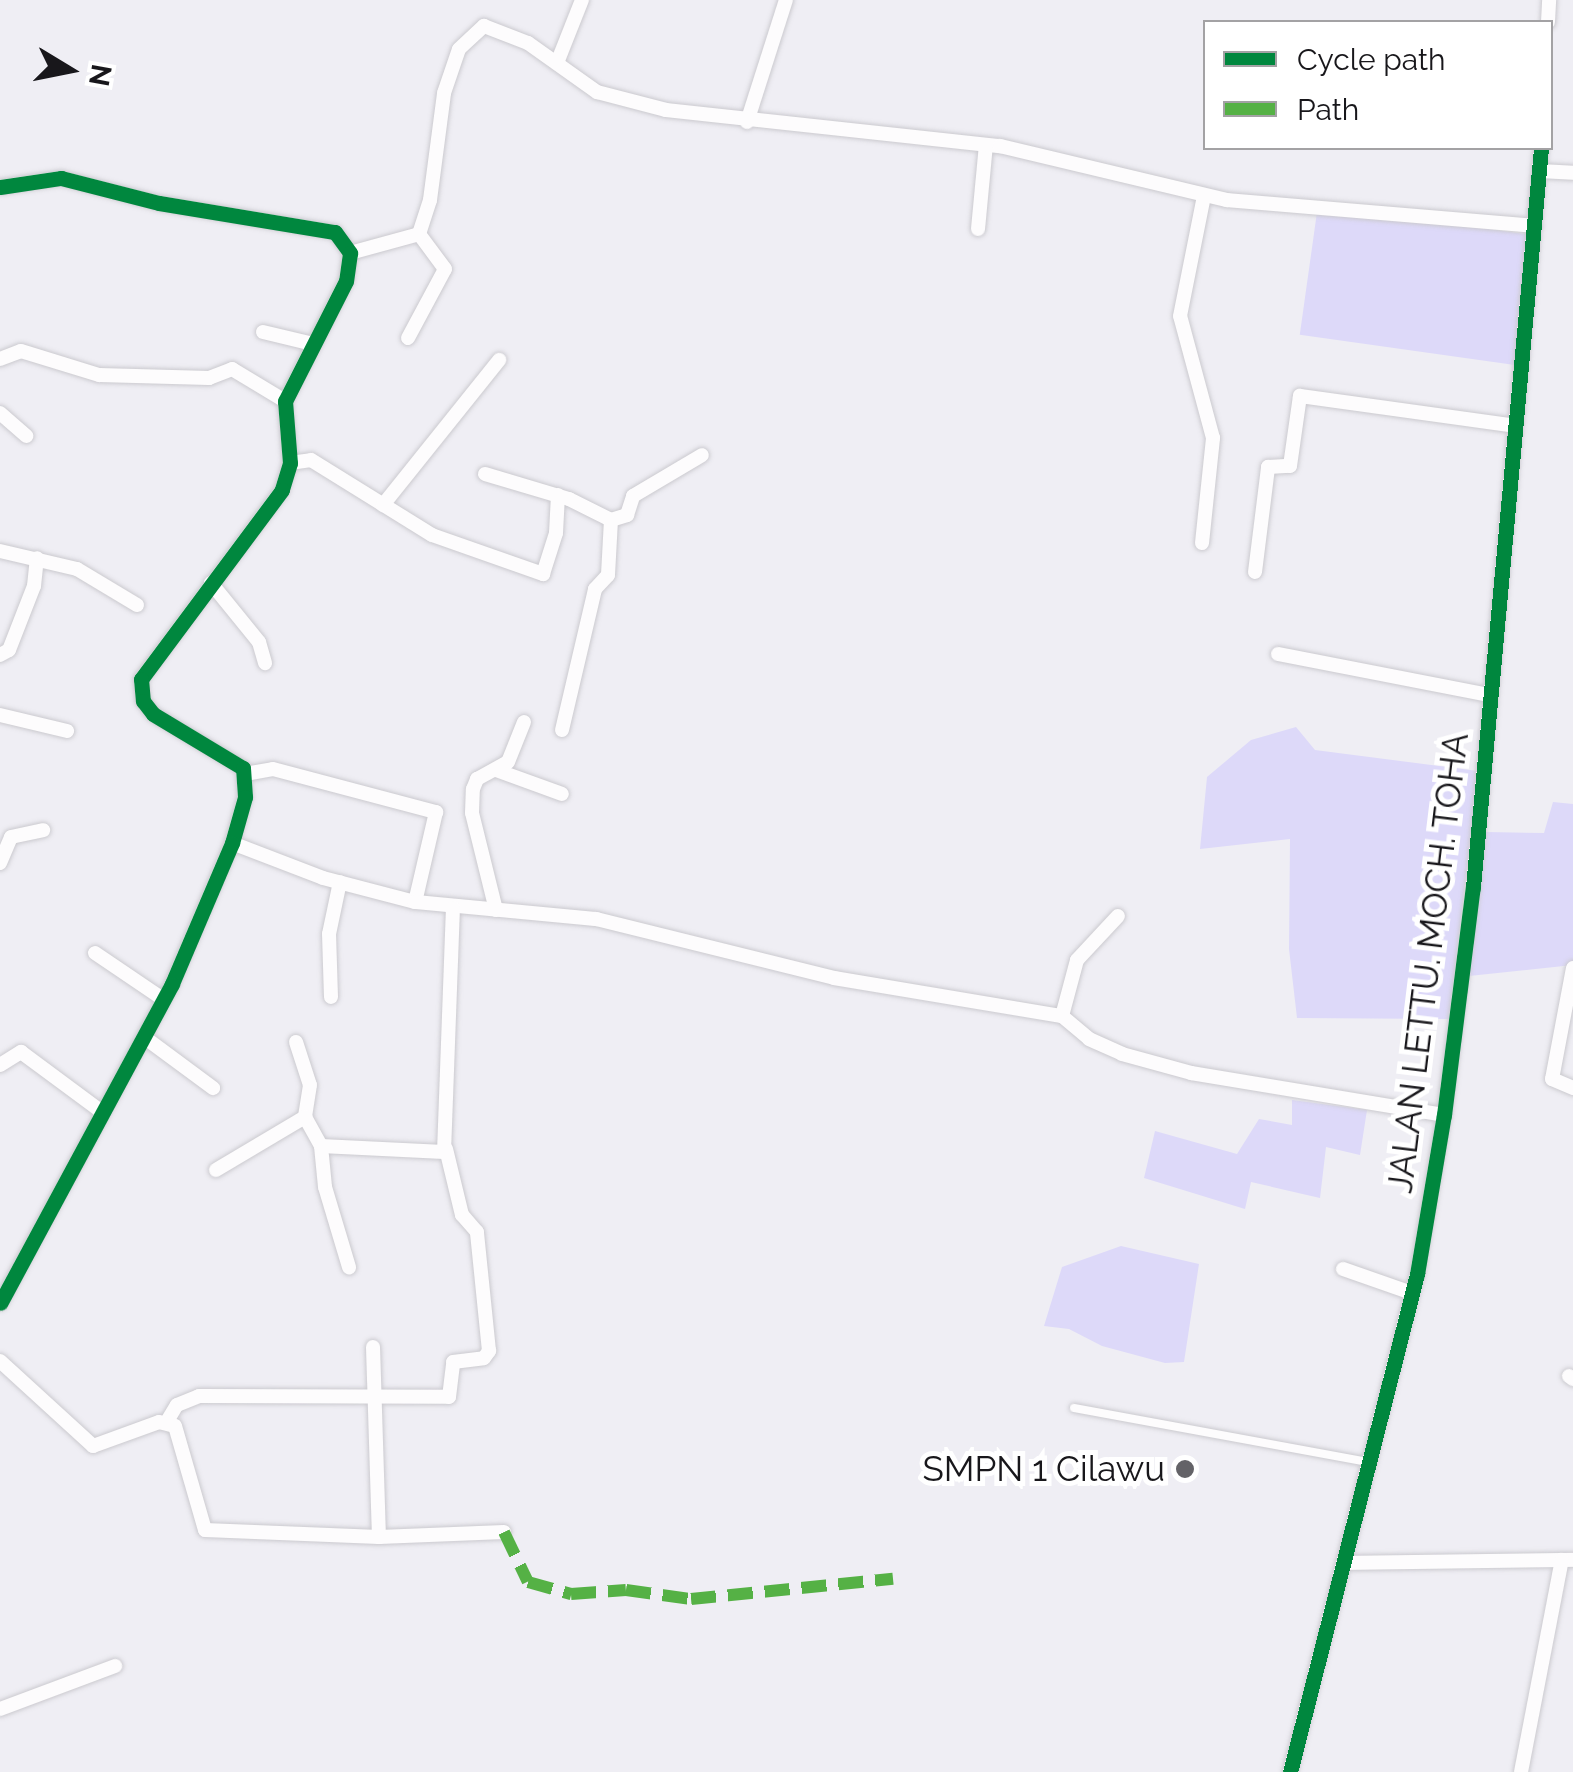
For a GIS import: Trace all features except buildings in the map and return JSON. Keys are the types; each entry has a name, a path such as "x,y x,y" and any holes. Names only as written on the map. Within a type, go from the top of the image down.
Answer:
{"street":[{"path":"557,64 582,0"},
{"path":"747,122 786,0"},
{"path":"418,234 430,200 444,93 465,40 479,27 491,27 597,92 627,102 747,122 986,145 1067,158 1204,196 1536,226"},
{"path":"978,229 986,145"},
{"name":"JALAN LETTU. MOCH. TOHA","path":"1290,1772 1347,1563 1368,1462 1412,1292 1444,1115 1542,150"},
{"path":"1540,171 1573,173"},
{"path":"0,187 61,178 159,203 335,232 350,253 346,281 286,401 290,463 265,517 144,670 142,696 153,714 235,759 246,774 232,843 144,1037 4,1285 0,1303"},
{"path":"1202,543 1213,438 1180,316 1204,196"},
{"path":"350,253 418,234"},
{"path":"408,338 445,269 418,234"},
{"path":"263,332 313,344"},
{"path":"0,359 20,351 100,375 209,378 232,369 286,401"},
{"path":"383,505 500,360"},
{"path":"1255,572 1268,467 1290,466 1300,396 1514,426"},
{"path":"0,413 26,436"},
{"path":"484,474 558,495 611,520 627,515 635,495 702,455"},
{"path":"290,463 311,460 432,535 543,574 556,533 558,495"},
{"path":"562,730 594,589 608,574 611,520"},
{"path":"0,551 37,558 96,578 137,604"},
{"path":"0,654 9,650 34,586 37,558"},
{"path":"211,583 259,642 265,664"},
{"path":"1278,654 1489,696"},
{"path":"0,715 67,732"},
{"path":"496,910 472,813 477,779 508,762 524,722"},
{"path":"246,774 274,770 436,812 416,902"},
{"path":"496,770 562,794"},
{"path":"0,825 43,830"},
{"path":"0,862 20,830"},
{"path":"232,843 340,882 416,902 596,918 834,978 1062,1016 1089,1039 1122,1054 1191,1073 1444,1115"},
{"path":"331,997 328,934 340,882"},
{"path":"0,1361 93,1446 166,1423 178,1405 199,1396 447,1398 453,1362 488,1356 477,1232 462,1215 446,1148 453,908"},
{"path":"1062,1016 1077,960 1118,916"},
{"path":"95,953 163,999"},
{"path":"1573,968 1552,1082 1573,1088"},
{"path":"144,1037 213,1088"},
{"path":"296,1042 310,1085 306,1117 321,1146 325,1187 349,1267"},
{"path":"0,1065 21,1052 102,1112"},
{"path":"216,1170 306,1117"},
{"path":"321,1146 426,1154 446,1148"},
{"path":"1343,1269 1412,1292"},
{"path":"374,1347 379,1536"},
{"path":"166,1423 179,1431 205,1530 379,1536 504,1532"},
{"path":"1347,1563 1567,1560 1521,1772"},
{"path":"0,1708 115,1666"}],"lane":[{"path":"1074,1408 1368,1462"}],"shaded area":[{"path":"1318,205 1535,235 1517,365 1300,335"},
{"path":"1296,727 1315,750 1478,771 1449,1019 1297,1018 1289,949 1290,839 1200,849 1207,777 1251,740"},
{"path":"1553,802 1573,804 1573,965 1469,976 1486,832 1544,833"},
{"path":"1292,1100 1367,1110 1360,1155 1326,1147 1320,1198 1251,1182 1245,1209 1144,1178 1155,1131 1237,1154 1259,1119 1292,1125"},
{"path":"1121,1246 1199,1264 1184,1362 1165,1363 1102,1346 1069,1329 1044,1326 1062,1267"}],"marked path":[{"path":"504,1532 528,1582 571,1594 626,1590 691,1599 893,1579"}],"cycle path":[{"path":"1290,1772 1417,1274 1444,1115 1473,887 1541,150"},
{"path":"0,187 61,178 159,203 335,232 350,253 346,281 285,401 290,463 282,490 141,679 143,701 153,714 243,768 245,797 232,843 172,984 0,1303"}],"place":[{"name":"SMPN 1 Cilawu","path":"1185,1469"}]}
